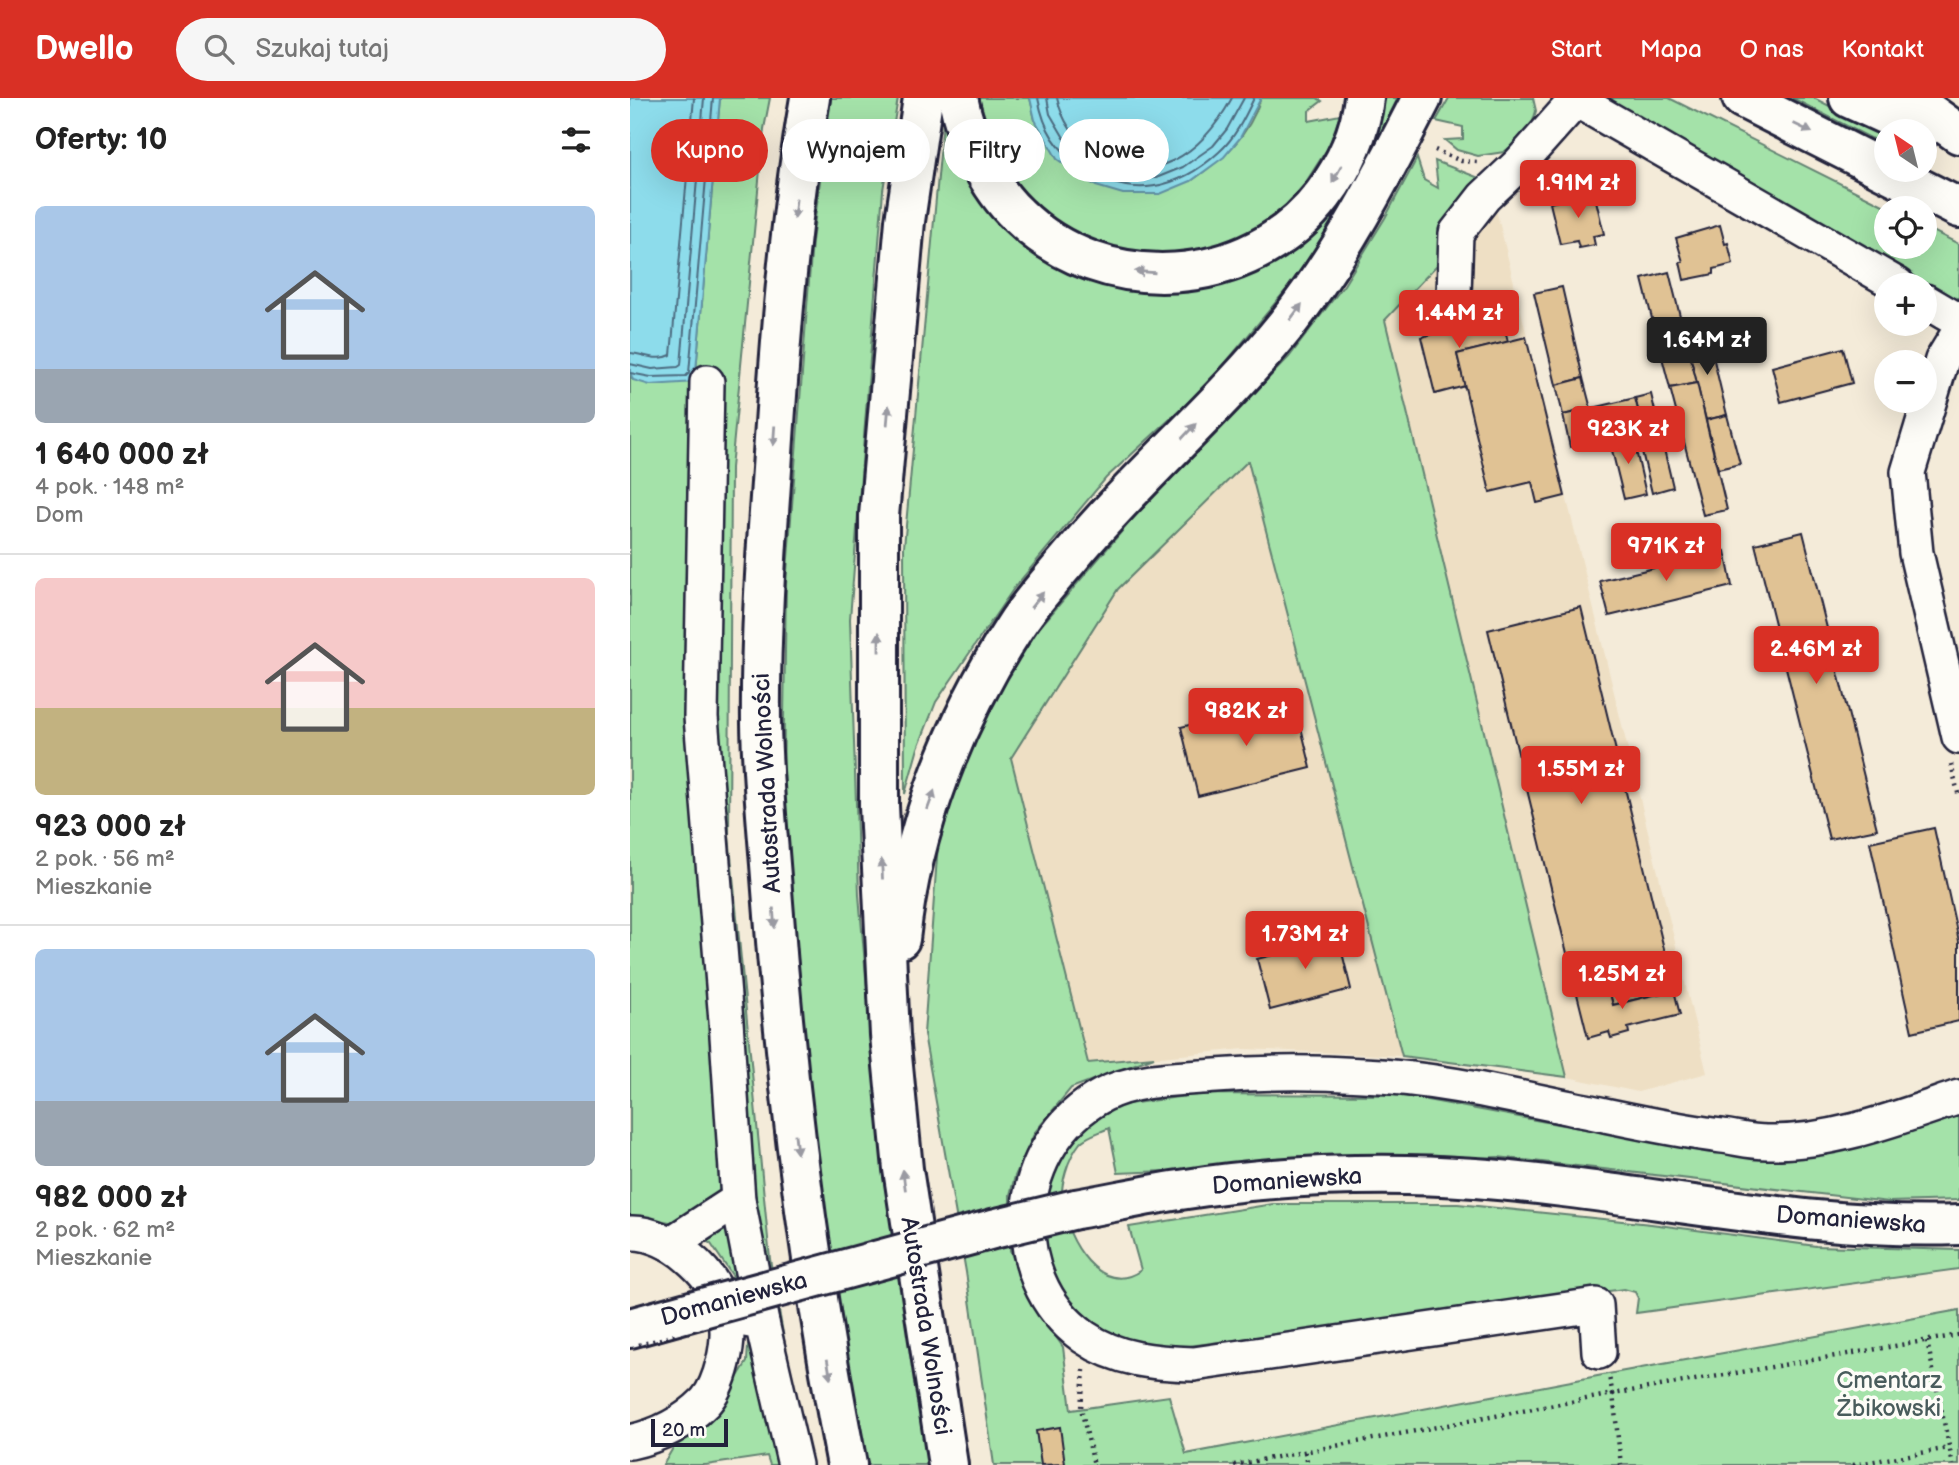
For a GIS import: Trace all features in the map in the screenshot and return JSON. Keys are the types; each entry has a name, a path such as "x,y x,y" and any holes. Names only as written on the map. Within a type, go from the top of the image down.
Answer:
{"main road":[{"name":"Autostrada Wolności","path":"810,98 802,141 778,379 761,629 761,727 778,968 803,1207 827,1364 847,1465"},
{"name":"Autostrada Wolności","path":"923,98 905,221 879,516 878,806 890,1035 903,1169 948,1465"},
{"path":"958,98 986,173 1016,214 1051,241 1083,258 1119,270 1153,273 1191,271 1217,266 1259,249 1294,226 1313,208 1333,182 1350,149 1364,98"},
{"path":"890,1035 902,919 926,815 957,730 1014,627 1074,552 1286,326 1317,284 1354,224 1422,98"},
{"path":"1742,98 1959,208"},
{"path":"1849,98 1895,119"},
{"path":"1909,98 1959,134"},
{"path":"1937,139 1959,149"},
{"name":"Domaniewska","path":"630,1328 711,1313 993,1229 1076,1209 1181,1189 1297,1178 1385,1175 1476,1178 1764,1214 1922,1226 1959,1225"}],"lane":[{"path":"1454,294 1456,233 1484,197 1519,164 1576,100 1877,273"},
{"path":"1937,308 1959,321"},
{"path":"1959,332 1942,360 1908,472 1916,552 1959,737"},
{"path":"707,382 701,717 738,1200 762,1323 795,1465"},
{"path":"1599,1353 1596,1305 1194,1364 1153,1363 1118,1354 1086,1338 1061,1317 1043,1290 1031,1254 1027,1209 1036,1171 1051,1140 1076,1114 1103,1095 1137,1083 1260,1073 1365,1075 1480,1089 1697,1133 1766,1142 1829,1136 1893,1119 1959,1097"},
{"path":"670,1244 738,1200"},
{"path":"630,1233 641,1233 677,1247 701,1268 718,1294 711,1313"},
{"path":"711,1313 762,1323"},
{"path":"630,1442 678,1425 707,1400 720,1373 728,1341 711,1313"}],"path":[{"path":"1234,1465 1612,1394 1959,1335"},
{"path":"1086,1338 1082,1408 1094,1465"},
{"path":"1927,1341 1953,1465"},
{"path":"1599,1353 1608,1374 1612,1394 1621,1465"},
{"path":"1853,1465 1949,1448"},
{"path":"1305,1452 1308,1465"}],"shaded area":[{"path":"1495,205 1707,1073 1638,1092 1567,1077 1385,320"},
{"path":"1249,461 1402,1056 1244,1049 1088,1064 1011,759 1118,589"}],"green space":[{"path":"720,98 770,98 766,119 718,119"},
{"path":"831,98 898,98 895,119 828,119"},
{"path":"979,98 1030,98 1035,119 985,119"},
{"path":"1261,98 1317,98 1322,101 1309,111 1309,121 1340,115 1329,146 1304,185 1279,213 1224,247 1171,254 1136,255 1094,241 1055,222 1015,182 1045,182 1045,124 1059,129 1059,182 1169,182 1169,172 1191,181 1234,146 1249,125"},
{"path":"1376,98 1398,98 1326,234 1286,290 1207,385 1106,478 1014,588 936,702 918,748 905,794 904,547 943,122 944,182 979,182 1066,268 1266,263"},
{"path":"1449,98 1533,98 1536,111 1530,131 1504,152 1478,156 1457,150 1445,140 1463,139 1463,127 1436,121"},
{"path":"1599,98 1669,98 1874,200 1874,257"},
{"path":"1792,98 1814,98 1874,129 1874,140"},
{"name":"Cmentarz Żbikowski","path":"1417,158 1424,180 1438,188 1435,161 1487,181 1447,236 1437,265 1385,320 1567,1077 1402,1056 1248,461 1118,589 1011,758 1088,1063 1154,1057 1071,1088 1035,1132 1015,1176 1010,1195 1010,1250 1026,1294 1063,1347 1071,1410 1169,1396 1186,1454 1959,1310 1959,1465 994,1465 966,1272 924,1034 939,830 981,719 1034,634 1134,517 1289,357 1344,285 1385,218"},
{"path":"713,182 759,182 731,468 729,835 770,1259 806,1465 770,1465 767,1456 706,1465 663,1465 673,1448 708,1424 747,1362 749,1328 732,1275 711,1244 675,1223 630,1215 630,372 633,380 695,382"},
{"path":"820,182 884,182 850,619 859,895 879,1130 928,1465 867,1465 819,1203 783,784 786,585 812,241"},
{"path":"1937,233 1959,244 1959,306 1937,293 1937,273 1902,273 1878,259 1937,259"},
{"path":"1200,1094 1400,1095 1628,1137 1766,1157 1959,1110 1959,1200 1889,1202 1498,1157 1118,1173 1109,1128 1080,1143 1072,1156 1062,1188 1062,1204 1070,1233 1078,1248 1099,1271 1112,1277 1126,1277 1141,1270 1129,1227 1273,1204 1458,1204 1651,1224 1816,1246 1959,1250 1959,1269 1636,1313 1638,1298 1635,1292 1624,1289 1174,1348 1114,1340 1056,1290 1046,1256 1040,1208 1054,1172 1072,1140 1085,1126 1114,1106"}],"water":[{"path":"630,98 720,98 718,119 651,119 651,182 713,182 695,382 650,385 633,380 630,372"},
{"path":"1030,98 1261,98 1240,138 1224,157 1191,181 1160,194 1123,194 1090,182 1169,182 1169,119 1059,119 1059,160 1045,138 1045,119 1035,119"}],"building":[{"path":"1594,192 1604,234 1593,236 1595,245 1579,248 1577,241 1560,244 1550,203"},
{"path":"1720,225 1733,264 1714,269 1714,274 1684,280 1680,262 1683,262 1676,238"},
{"path":"1669,272 1686,340 1659,346 1642,279"},
{"path":"1562,287 1583,378 1556,385 1534,293"},
{"path":"1502,317 1508,342 1457,354 1465,386 1435,394 1421,337 1452,329 1460,322 1472,320 1473,324"},
{"path":"1708,335 1727,415 1706,420 1686,340"},
{"path":"1526,337 1565,496 1537,503 1532,482 1490,492 1457,354"},
{"path":"1686,340 1697,383 1670,388 1659,346"},
{"path":"1843,348 1852,383 1781,402 1772,367"},
{"path":"1583,378 1591,409 1563,415 1556,385"},
{"path":"1697,383 1727,510 1703,515 1670,388"},
{"path":"1651,394 1673,487 1652,493 1637,431 1643,430 1635,398"},
{"path":"1635,398 1643,430 1570,447 1563,415"},
{"path":"1727,415 1740,464 1718,469 1706,420"},
{"path":"1632,433 1646,494 1624,499 1609,438"},
{"path":"1803,532 1877,829 1829,839 1755,544"},
{"path":"1725,551 1732,586 1609,616 1600,581"},
{"path":"1581,607 1674,990 1613,1005 1607,983 1576,990 1488,630"},
{"path":"1294,699 1311,768 1198,796 1181,727"},
{"path":"1934,828 1959,941 1959,1021 1912,1032 1870,842"},
{"path":"1336,928 1351,989 1270,1010 1257,959 1300,948 1297,938"},
{"path":"1607,983 1613,1005 1674,990 1680,1015 1628,1028 1629,1033 1611,1038 1609,1032 1588,1038 1576,990"},
{"path":"1060,1427 1065,1464 1041,1465 1036,1431"}]}
